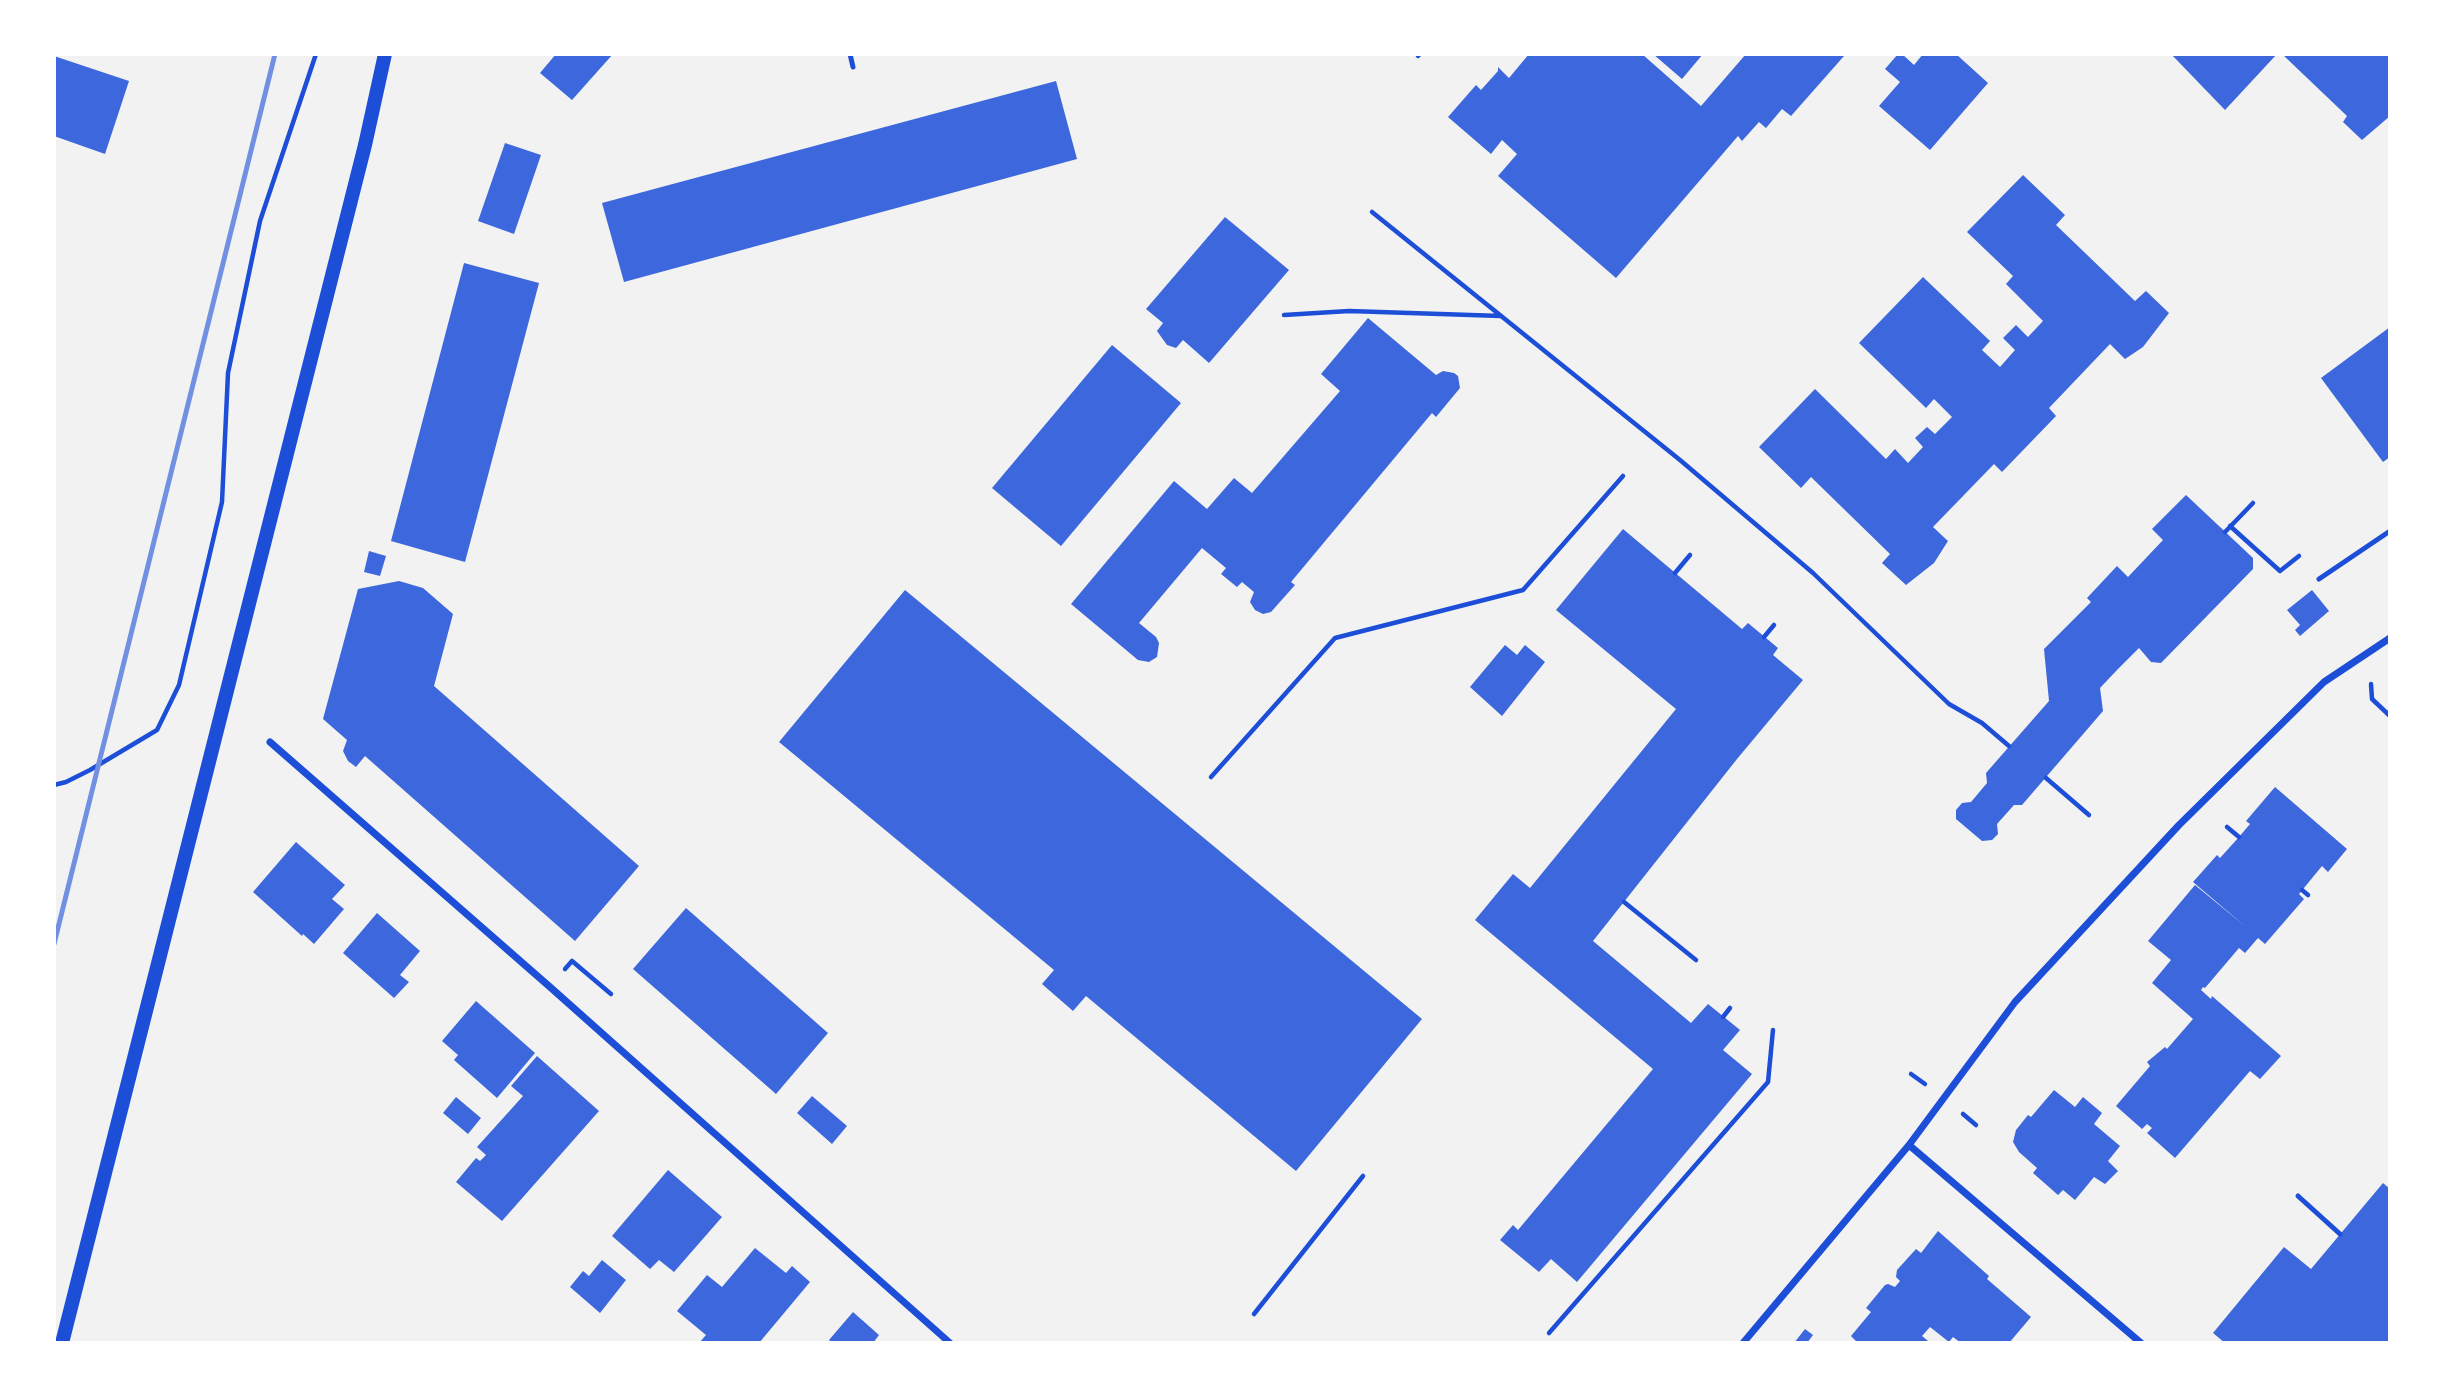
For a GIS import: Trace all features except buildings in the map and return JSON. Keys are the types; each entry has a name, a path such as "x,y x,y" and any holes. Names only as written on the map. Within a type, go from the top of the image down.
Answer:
{"main road":[{"path":"62,1343 365,145 385,54"}],"street":[{"path":"1743,1343 1909,1145 2015,1002 2179,825 2324,682 2390,638"},
{"path":"270,742 550,986 950,1343"},
{"path":"1909,1145 2141,1343"}],"lane":[{"path":"850,54 853,67"},
{"path":"2319,579 2390,531"},
{"path":"2298,1196 2340,1234"}],"path":[{"path":"54,785 90,770 157,730 179,685 222,502 228,373 260,221 316,54"},
{"path":"1372,212 1680,460 1813,573 1949,704 1982,723 2009,746"},
{"path":"1284,315 1349,311 1502,316"},
{"path":"1211,777 1335,638 1523,590 1623,476"},
{"path":"2224,532 2253,503"},
{"path":"2230,526 2280,571 2299,556"},
{"path":"1675,573 1690,555"},
{"path":"1764,637 1774,625"},
{"path":"2371,684 2372,698 2390,716"},
{"path":"2046,778 2089,815"},
{"path":"2227,827 2239,836"},
{"path":"2302,890 2308,895"},
{"path":"1624,902 1696,960"},
{"path":"572,961 611,994"},
{"path":"1723,1017 1730,1009"},
{"path":"1549,1333 1768,1082 1773,1030"},
{"path":"1911,1074 1928,1087"},
{"path":"1962,1113 1976,1125"},
{"path":"1254,1314 1363,1176"}],"railway":[{"path":"54,944 275,54"}]}
